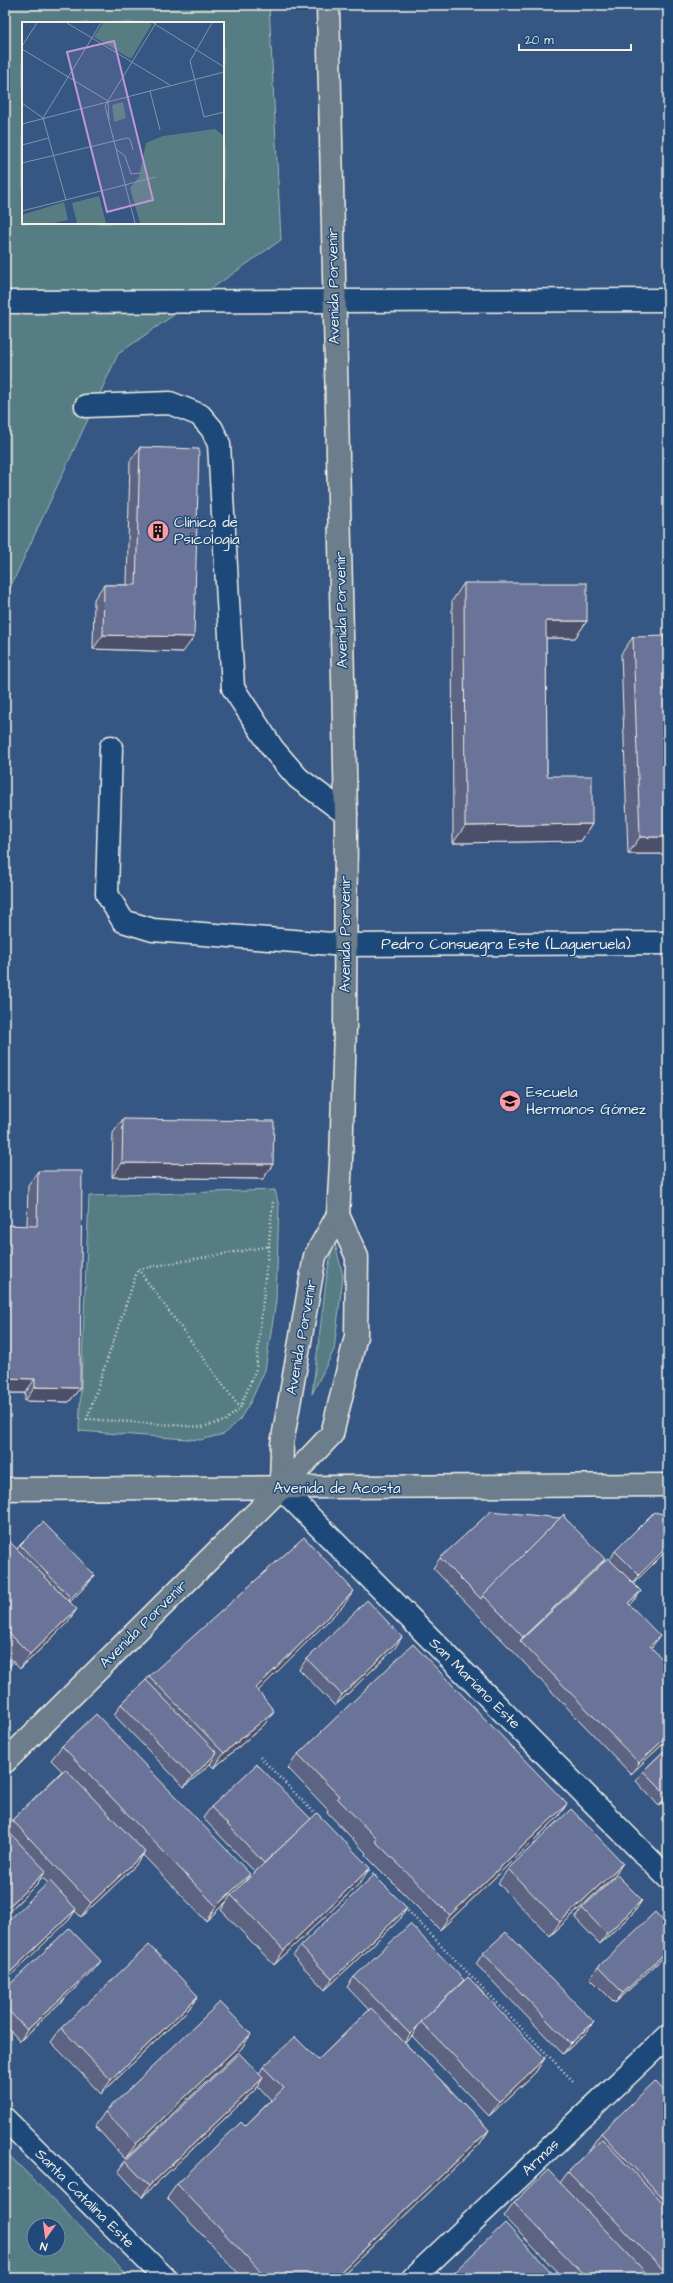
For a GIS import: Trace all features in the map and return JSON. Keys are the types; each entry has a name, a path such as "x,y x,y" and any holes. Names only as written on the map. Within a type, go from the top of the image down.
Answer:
{"main road":[{"name":"Avenida Porvenir","path":"5,1762 281,1488 332,1434 356,1336 357,1257 338,1215 344,1052 346,814 328,5"},
{"name":"Avenida Porvenir","path":"281,1488 282,1444 315,1256 338,1215"},
{"name":"Avenida de Acosta","path":"5,1489 668,1485"}],"street":[{"path":"5,302 668,300"},
{"path":"86,406 170,403 200,415 212,429 219,444 232,688 273,749 298,778 346,814"},
{"name":"Pedro Consuegra Este (Lagueruela)","path":"111,747 106,894 123,921 153,930 345,945 668,943"},
{"name":"San Mariano Este","path":"281,1488 668,1878"},
{"name":"Armas","path":"413,2278 668,2036"},
{"name":"Santa Catalina Este","path":"5,2119 165,2278"}],"path":[{"path":"138,1269 87,1419 202,1427 225,1422 240,1408 256,1369 270,1246 273,1202"},
{"path":"138,1269 270,1246"},
{"path":"138,1269 240,1408"},
{"path":"260,1757 320,1819"},
{"path":"364,1865 381,1882"},
{"path":"403,1905 596,2104"}],"green space":[{"path":"5,5 269,5 281,240 118,354 5,599"},
{"path":"275,1190 279,1206 276,1301 265,1370 251,1401 240,1419 224,1434 200,1440 79,1431 89,1196"},
{"path":"334,1239 343,1276 334,1350 312,1394 327,1274"},
{"path":"5,2151 131,2278 5,2278"}],"building":[{"name":"Clínica de Psicología","path":"140,447 199,449 194,637 103,635 104,585 136,585"},
{"path":"464,583 587,583 587,621 546,621 547,776 592,776 592,824 465,826"},
{"path":"668,636 668,837 640,837 633,637"},
{"path":"123,1119 274,1121 273,1164 122,1163"},
{"path":"38,1171 82,1171 80,1388 35,1387 35,1379 5,1378 5,1225 37,1226"},
{"path":"491,1511 560,1518 483,1595 481,1599 440,1558"},
{"path":"654,1512 668,1515 668,1546 639,1575 615,1551"},
{"path":"564,1514 565,1518 605,1559 523,1637 483,1595"},
{"path":"43,1522 95,1575 71,1598 20,1545"},
{"path":"5,1537 77,1609 30,1654 5,1629"},
{"path":"304,1537 354,1591 256,1688 274,1711 224,1753 149,1676"},
{"path":"608,1558 641,1591 628,1603 660,1636 650,1646 668,1665 668,1735 639,1763 520,1641"},
{"path":"367,1600 402,1637 342,1695 307,1659"},
{"path":"413,1644 567,1804 450,1915 375,1841 377,1839 337,1798 339,1796 298,1754"},
{"path":"5,1655 12,1663 5,1670"},
{"path":"146,1680 217,1753 192,1777 121,1704"},
{"path":"96,1714 250,1874 216,1906 62,1746"},
{"path":"668,1747 668,1794 667,1795 643,1771"},
{"path":"257,1764 311,1819 264,1863 211,1807"},
{"path":"65,1769 145,1852 91,1903 12,1820"},
{"path":"571,1809 623,1863 560,1922 508,1869"},
{"path":"317,1813 370,1868 284,1950 231,1895"},
{"path":"6,1829 46,1871 5,1910 5,1831"},
{"path":"374,1875 407,1908 332,1979 300,1946"},
{"path":"617,1875 642,1900 607,1934 582,1908"},
{"path":"50,1881 76,1909 5,1977 5,1924"},
{"path":"655,1912 668,1926 668,1950 623,1993 598,1967"},
{"path":"410,1924 464,1980 410,2034 354,1977"},
{"path":"69,1928 101,1961 27,2030 5,2007 5,1989"},
{"path":"506,1932 594,2022 570,2044 483,1953"},
{"path":"149,1945 198,1996 111,2080 61,2028"},
{"path":"468,1977 545,2058 499,2102 421,2022"},
{"path":"220,2002 251,2034 136,2144 105,2112"},
{"path":"371,2008 489,2130 334,2278 267,2278 177,2184 241,2122 245,2126 284,2088 263,2067 295,2037 318,2060"},
{"path":"239,2053 263,2078 149,2186 125,2161"},
{"path":"655,2081 668,2095 668,2203 601,2133"},
{"path":"602,2139 668,2208 668,2275 568,2172"},
{"path":"548,2170 651,2278 587,2278 514,2203"},
{"path":"505,2223 557,2278 448,2278"}],"place":[{"name":"Clínica de Psicología","path":"158,531"},
{"name":"Escuela Hermanos Gómez","path":"510,1101"}]}
